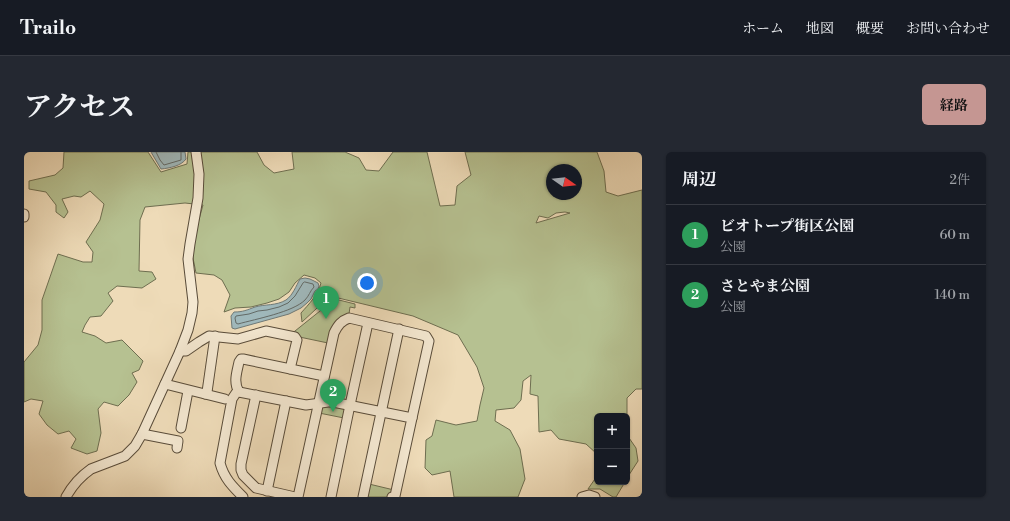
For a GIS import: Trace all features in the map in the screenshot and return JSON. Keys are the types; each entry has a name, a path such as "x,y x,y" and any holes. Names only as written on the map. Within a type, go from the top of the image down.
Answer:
{"street":[{"path":"66,497 69,491 86,472 125,456 136,446 180,351 188,330 193,302 188,259 198,198 199,174 196,152"},
{"path":"256,395 241,464 243,475 256,488 297,497 334,332 338,325 349,318 426,336 429,340 395,496 392,497"},
{"path":"330,497 368,322"},
{"path":"363,497 399,330"},
{"path":"180,351 186,350 210,336 238,339 266,331 295,337 297,340 290,369"},
{"path":"205,394 207,392 215,336"},
{"path":"238,392 235,381 241,359 324,376"},
{"path":"165,384 188,391 225,399"},
{"path":"181,428 188,391"},
{"path":"238,392 306,405 333,402 412,418"},
{"path":"238,392 232,399 220,463 227,480 243,497"},
{"path":"267,491 286,401"},
{"path":"142,434 178,441 177,448"},
{"path":"582,497 589,495 595,497"}],"green space":[{"path":"64,152 148,152 161,172 187,164 188,152 257,152 264,165 274,173 294,169 292,152 345,152 359,158 366,170 379,171 393,152 427,152 440,206 455,205 457,186 471,175 465,152 597,152 604,171 606,192 618,196 642,190 642,389 636,389 627,398 627,413 594,413 594,451 586,444 559,439 551,430 539,432 538,396 530,394 531,375 523,381 521,400 514,408 496,410 495,421 510,430 520,449 525,479 518,497 454,497 450,471 432,475 425,468 426,440 432,436 436,420 456,425 477,421 484,388 477,367 458,335 413,316 330,296 302,322 301,313 310,303 321,283 315,278 304,275 295,283 289,292 279,299 251,307 235,308 224,312 230,295 222,280 214,275 196,273 191,248 203,205 185,203 145,207 140,220 139,271 152,272 156,279 142,288 117,286 108,293 113,301 101,316 90,317 82,332 95,336 106,343 122,340 143,361 139,370 132,373 137,382 129,395 118,406 104,402 98,409 101,433 97,451 87,454 71,448 76,439 69,431 58,434 47,425 39,414 43,401 31,399 24,402 24,362 38,345 42,330 42,300 58,254 83,262 92,262 93,252 86,242 100,220 104,204 90,191 81,197 74,196 62,199 68,212 64,218 56,212 56,205 46,192 29,189 29,181 55,175 63,168","holes":["556,213 570,213 536,223 539,216 548,218"]},
{"path":"335,299 355,304 355,308 350,307 349,314 328,343 290,335"},
{"path":"322,406 343,406 346,411 344,418 319,413"},
{"path":"630,439 636,448 638,461 630,473"},
{"path":"594,480 594,485 623,485 616,497 613,497 600,489 588,489"},
{"path":"369,484 394,490 393,494 387,497 366,497"}],"water":[{"path":"151,152 185,152 186,159 178,165 161,169"},
{"path":"305,278 318,283 319,286 311,299 301,308 289,314 235,329 232,328 231,316 234,312 282,302 291,296 300,279"}],"place":[{"name":"ビオトープ街区公園","path":"326,319"},
{"name":"さとやま公園","path":"333,412"}]}
